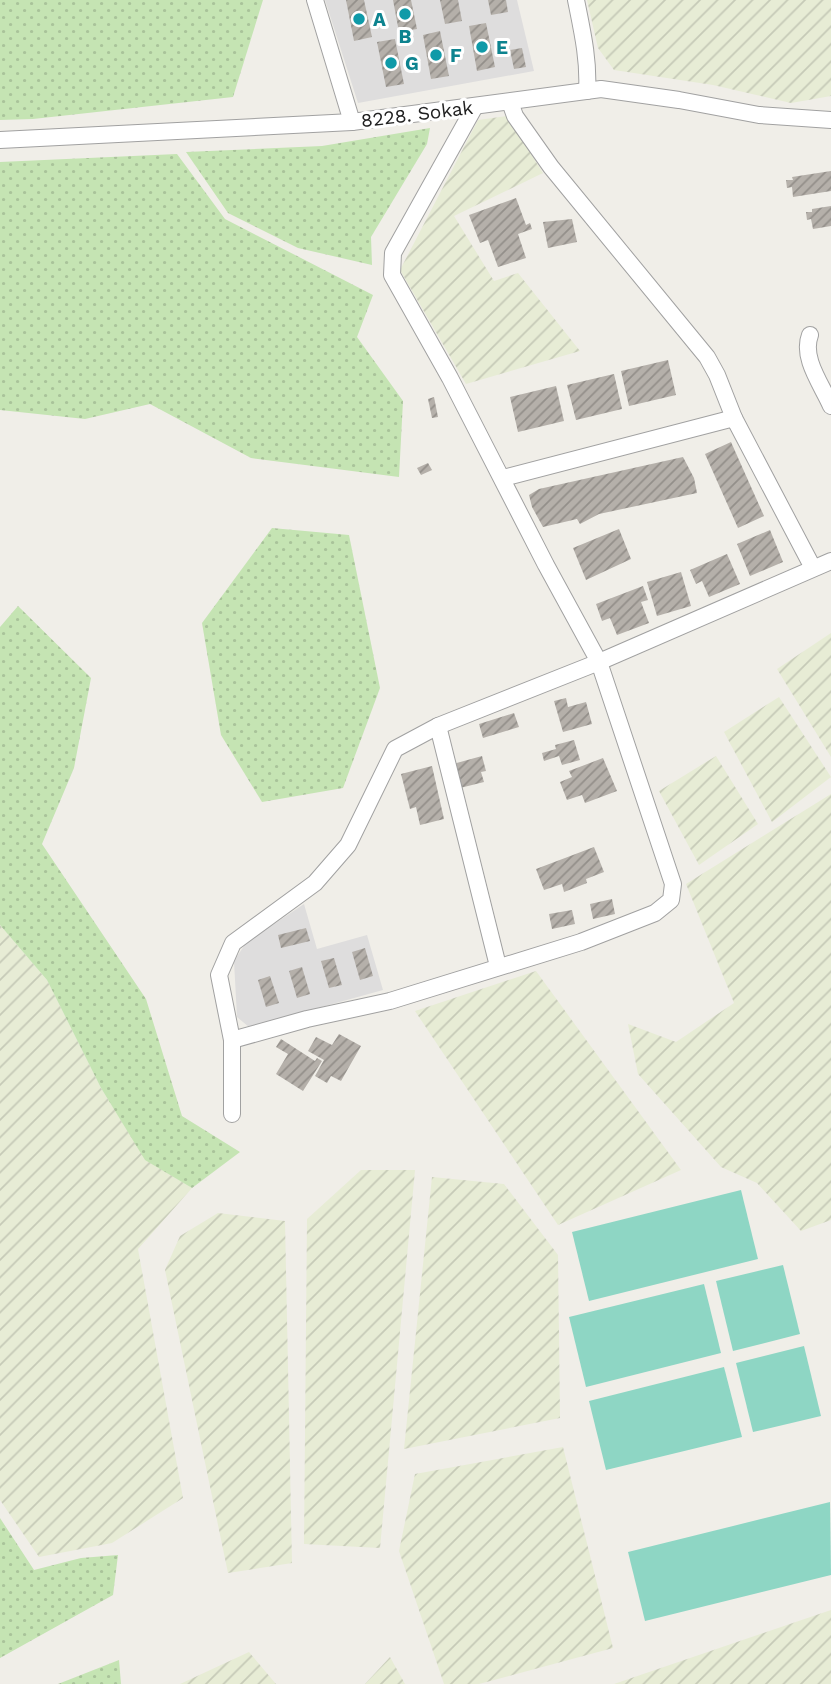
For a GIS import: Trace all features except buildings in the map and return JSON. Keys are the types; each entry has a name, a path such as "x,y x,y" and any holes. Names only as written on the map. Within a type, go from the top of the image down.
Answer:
{"street":[{"path":"315,0 352,122"},
{"path":"576,0 585,42 587,91"},
{"name":"8228. Sokak","path":"0,140 352,122 474,108 601,89 759,115 831,120"},
{"path":"510,102 515,116 551,167 707,357 734,418 813,568"},
{"path":"232,1040 307,1019 390,1001 625,927 655,913 671,900 673,884 599,662 546,565 503,478 392,275 393,253 474,108"},
{"path":"810,335 807,344 808,356 831,406"},
{"path":"503,478 734,418"},
{"path":"232,1114 232,1040 219,975 233,943 315,883 348,845 396,749 438,726 599,662 831,561"},
{"path":"438,726 498,967"}],"shaded area":[{"path":"325,0 517,0 534,71 358,103"},
{"path":"304,904 317,949 367,935 383,990 249,1027 237,1017 234,961 246,943"}],"green space":[{"path":"0,0 263,0 233,97 33,119 0,120"},
{"path":"587,0 831,0 831,96 791,103 713,85 614,70 598,48"},
{"path":"507,116 543,173 454,216 494,281 518,273 580,351 466,384 400,270 478,120"},
{"path":"430,128 427,144 371,237 372,265 298,248 228,213 186,152 322,146"},
{"path":"177,154 225,219 373,295 357,337 403,401 399,477 251,458 150,404 85,419 0,410 0,162"},
{"path":"272,528 349,535 380,688 343,788 262,802 221,735 202,623"},
{"path":"18,606 91,678 74,768 42,844 146,999 182,1116 240,1152 192,1188 145,1160 101,1088 47,980 0,925 0,627"},
{"path":"831,633 831,757 777,669"},
{"path":"779,697 831,777 772,822 724,732"},
{"path":"716,756 758,824 699,865 659,791"},
{"path":"831,794 831,1220 801,1231 757,1183 721,1167 638,1074 628,1024 676,1042 734,1003 686,884"},
{"path":"0,925 47,980 101,1088 145,1159 192,1188 138,1249 183,1498 112,1543 39,1557 0,1500"},
{"path":"536,971 681,1170 558,1225 415,1011"},
{"path":"361,1170 415,1170 380,1548 304,1544 307,1219"},
{"path":"432,1177 504,1184 558,1255 560,1418 404,1449"},
{"path":"741,1190 758,1259 589,1301 572,1232"},
{"path":"218,1213 285,1221 292,1563 228,1573 165,1270 180,1236"},
{"path":"783,1265 800,1334 733,1351 716,1281"},
{"path":"704,1284 721,1353 586,1387 569,1317"},
{"path":"804,1346 821,1416 753,1432 736,1363"},
{"path":"724,1367 742,1437 606,1470 589,1401"},
{"path":"563,1447 613,1648 479,1684 444,1684 399,1551 415,1474"},
{"path":"830,1502 831,1575 645,1621 628,1552"},
{"path":"0,1518 34,1570 81,1558 118,1555 113,1595 0,1658"},
{"path":"831,1610 831,1684 614,1684"},
{"path":"249,1652 276,1684 180,1684"},
{"path":"390,1657 405,1684 365,1684"},
{"path":"119,1660 121,1684 58,1684"}],"place":[{"name":"B","path":"405,14"},
{"name":"A","path":"359,19"},
{"name":"E","path":"482,47"},
{"name":"F","path":"436,55"},
{"name":"G","path":"391,63"}]}
